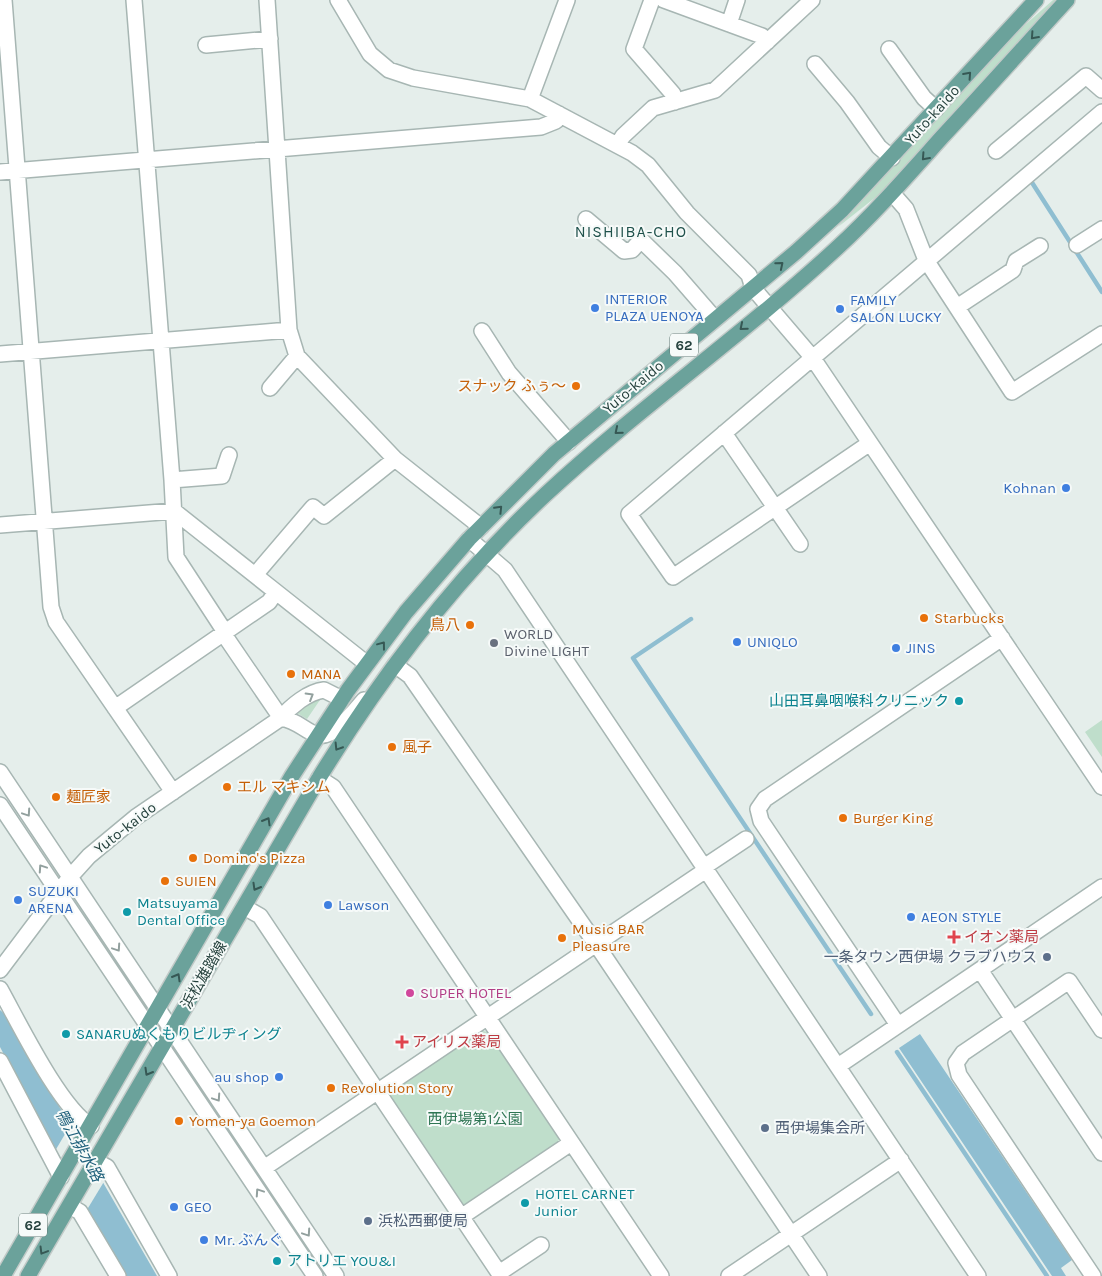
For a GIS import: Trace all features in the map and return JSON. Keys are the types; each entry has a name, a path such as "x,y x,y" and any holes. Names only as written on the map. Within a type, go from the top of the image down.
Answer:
{"main road":[{"name":"Yuto-kaido","path":"342,699 406,612 481,527 569,442 820,232 892,158 1036,0"},
{"name":"Yuto-kaido","path":"385,677 452,593 519,520 576,466 836,249 892,193 1067,0"},
{"name":"浜松雄踏線","path":"28,1276 319,778 385,677"},
{"name":"浜松雄踏線","path":"3,1276 318,735 342,699"}],"street":[{"path":"4,0 44,522 53,615 173,792"},
{"path":"134,0 172,480 176,557 281,718 300,723 318,735 328,734 342,724 385,677"},
{"path":"267,0 289,330 297,356 395,460 481,527"},
{"path":"338,0 370,54 390,70 413,78 530,99 618,144 648,165 687,213 748,275 752,288 812,357 1102,787"},
{"path":"530,99 567,0"},
{"path":"652,0 634,49 672,94 675,102"},
{"path":"664,0 762,36 767,42"},
{"path":"729,24 737,0"},
{"path":"618,144 622,136 653,108 715,90 812,0"},
{"path":"206,45 270,39"},
{"path":"889,49 924,98 936,109"},
{"path":"816,64 847,102 879,147 892,158"},
{"path":"996,151 1086,76 1102,90"},
{"path":"870,443 673,577 629,514 1102,112"},
{"path":"0,172 541,127 556,121 559,114"},
{"path":"892,193 906,209 926,260 1012,392 1102,334"},
{"path":"586,219 624,252 632,250 642,240 676,273 715,320"},
{"path":"1077,244 1102,229"},
{"path":"957,306 1013,270 1016,262 1040,246"},
{"path":"0,354 289,330"},
{"path":"482,331 509,373 569,442"},
{"path":"270,388 297,356"},
{"path":"724,433 800,544"},
{"path":"172,480 222,476 229,455"},
{"path":"255,575 312,507 324,516 395,460"},
{"path":"0,525 174,511 367,664"},
{"path":"470,539 505,570 978,1276"},
{"path":"115,708 269,602 276,592"},
{"path":"898,1025 761,821 758,809 766,799 1002,638"},
{"path":"395,665 410,676 596,944 819,1276"},
{"name":"Yuto-kaido","path":"0,970 70,877 100,846 173,792 281,718 292,707 317,691 331,692 342,699"},
{"path":"0,772 336,1276"},
{"path":"319,778 333,787 661,1276"},
{"path":"0,805 315,1276"},
{"path":"264,1168 596,944 746,839"},
{"path":"838,1066 1102,887"},
{"path":"244,907 260,916 500,1274 541,1245"},
{"path":"980,970 1102,1153"},
{"path":"1094,1276 956,1069 956,1063 963,1052 1069,981 1102,1030"},
{"path":"0,989 62,1096 80,1120 91,1126"},
{"path":"0,1061 62,1176"},
{"path":"461,1216 571,1142"},
{"path":"729,1276 901,1160"},
{"path":"96,1162 107,1167 169,1276"},
{"path":"73,1201 118,1276"}],"green space":[{"path":"1053,0 1057,0 881,193 838,227 1015,34"},
{"path":"322,697 307,719 297,713 296,711 312,699"},
{"path":"1102,720 1102,757 1085,732"},
{"name":"西伊場第1公園","path":"478,1030 488,1032 559,1139 557,1148 471,1206 461,1204 390,1098 392,1088"}],"water":[{"name":"鴨江排水路","path":"0,1010 7,1016 157,1276 123,1276 115,1264 0,1047"},
{"path":"920,1034 1072,1260 1061,1268 1066,1276 1052,1276 899,1048"}],"pier":[{"path":"71,1124 105,1180 85,1213 52,1156"}],"waterway":[{"path":"1031,181 1102,292"},
{"path":"691,619 633,658 871,1014"},
{"path":"897,1052 1047,1276"}],"place":[{"name":"INTERIOR PLAZA UENOYA","path":"595,308"},
{"name":"FAMILY SALON LUCKY","path":"840,309"},
{"name":"スナック ふぅ～","path":"576,386"},
{"name":"Kohnan","path":"1066,488"},
{"name":"Starbucks","path":"924,618"},
{"name":"鳥八","path":"470,625"},
{"name":"UNIQLO","path":"737,642"},
{"name":"WORLD Divine LIGHT","path":"494,643"},
{"name":"JINS","path":"896,648"},
{"name":"MANA","path":"291,674"},
{"name":"山田耳鼻咽喉科クリニック","path":"959,701"},
{"name":"風子","path":"392,747"},
{"name":"エル マキシム","path":"227,787"},
{"name":"麺匠家","path":"56,797"},
{"name":"Burger King","path":"843,818"},
{"name":"Domino's Pizza","path":"193,858"},
{"name":"SUIEN","path":"165,881"},
{"name":"SUZUKI ARENA","path":"18,900"},
{"name":"Lawson","path":"328,905"},
{"name":"Matsuyama Dental Office","path":"127,912"},
{"name":"AEON STYLE","path":"911,917"},
{"name":"イオン薬局","path":"954,937"},
{"name":"Music BAR Pleasure","path":"562,938"},
{"name":"一条タウン西伊場 クラブハウス","path":"1047,957"},
{"name":"SUPER HOTEL","path":"410,993"},
{"name":"SANARUぬくもりビルヂィング","path":"66,1034"},
{"name":"アイリス薬局","path":"402,1042"},
{"name":"au shop","path":"279,1077"},
{"name":"Revolution Story","path":"331,1088"},
{"name":"Yomen-ya Goemon","path":"179,1121"},
{"name":"西伊場集会所","path":"765,1128"},
{"name":"HOTEL CARNET Junior","path":"525,1203"},
{"name":"GEO","path":"174,1207"},
{"name":"浜松西郵便局","path":"368,1221"},
{"name":"Mr. ぶんぐ","path":"204,1240"},
{"name":"アトリエ YOU&I","path":"277,1261"}],"district":[{"name":"NISHIIBA-CHO","path":"631,231"}]}
